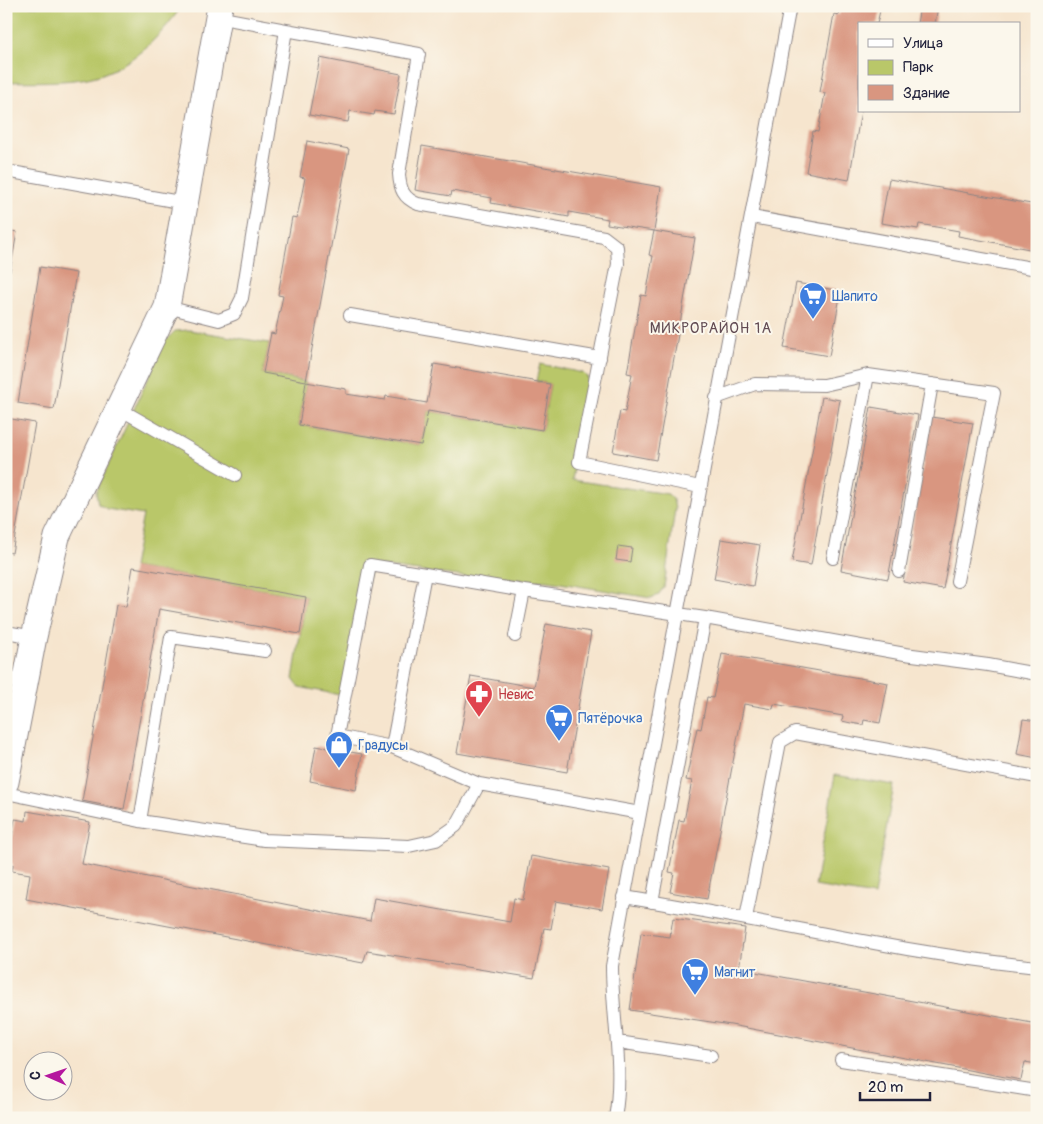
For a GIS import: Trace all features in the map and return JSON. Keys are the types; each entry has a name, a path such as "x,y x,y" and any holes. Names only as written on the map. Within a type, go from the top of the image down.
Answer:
{"street":[{"path":"6,782 16,680 34,637 57,537 167,307 218,12"}],"lane":[{"path":"615,1118 618,1096 618,1042 612,996 612,966 679,614 716,398 752,218 790,6"},
{"path":"218,12 286,30 419,54 399,174 400,189 408,200 418,204 604,237 617,247 618,264 579,462 700,487"},
{"path":"167,307 219,320 234,314 242,298 286,30"},
{"path":"6,171 185,203"},
{"path":"752,218 1037,269"},
{"path":"350,315 600,358"},
{"path":"716,398 755,384 824,385 868,374 994,393 957,582"},
{"path":"833,558 868,374"},
{"path":"899,571 932,384"},
{"path":"118,408 235,475"},
{"path":"640,813 480,784 392,747 337,736 370,565 524,591 705,618 906,654 988,665 1037,674"},
{"path":"392,747 425,574"},
{"path":"515,636 524,591"},
{"path":"652,902 705,618"},
{"path":"6,632 34,637"},
{"path":"140,821 170,637 265,651"},
{"path":"746,918 780,742 795,733 1037,777"},
{"path":"6,793 140,821 264,840 409,846 436,840 456,826 480,784"},
{"path":"624,897 746,918 860,941 989,962 1037,967"},
{"path":"618,1042 711,1056"},
{"path":"841,1060 1037,1091"}],"green space":[{"path":"6,6 182,6 158,36 139,53 117,68 94,77 82,79 6,82"},
{"path":"189,330 269,343 263,373 306,382 299,425 421,445 428,411 542,430 550,384 536,381 540,364 583,373 588,378 589,388 572,480 668,494 673,499 675,509 664,587 658,595 651,598 548,581 474,578 371,565 345,696 299,687 293,679 306,597 133,567 143,515 107,509 98,504 96,492 165,341 175,331"},
{"path":"835,775 894,785 874,896 815,886"}],"building":[{"path":"841,6 881,6 877,22 858,22 858,112 861,112 849,180 806,172 813,131 818,132 825,93 820,92 834,14 839,15"},
{"path":"920,6 938,6 935,22 917,22"},
{"path":"320,58 401,74 394,114 375,111 374,115 350,111 348,122 309,115"},
{"path":"307,141 349,149 306,381 263,373 271,333 275,334 283,296 278,295 292,217 297,218 305,178 300,177"},
{"path":"422,146 661,187 654,231 607,224 608,219 569,212 569,217 491,203 492,198 452,191 451,196 415,190"},
{"path":"889,179 1037,205 1035,250 958,236 959,231 919,224 918,229 881,223"},
{"path":"6,230 17,232 10,272 6,272"},
{"path":"654,231 695,238 656,460 613,452 620,411 625,412 632,374 627,373 641,295 646,296 653,256 649,255"},
{"path":"40,267 76,273 54,409 18,403"},
{"name":"Шапито","path":"796,283 841,291 829,356 784,348"},
{"path":"434,364 550,384 542,430 428,411 421,445 299,425 306,382 346,389 346,394 385,400 386,396 427,403"},
{"path":"822,397 840,400 811,565 792,562"},
{"path":"871,407 918,415 888,579 841,570"},
{"path":"931,417 973,423 943,589 903,582"},
{"path":"6,418 35,423 12,553 6,552"},
{"path":"721,539 760,545 753,586 714,579"},
{"path":"618,546 632,548 630,562 616,560"},
{"path":"133,567 306,597 300,634 159,609 124,809 82,801 116,605 126,607"},
{"path":"546,624 591,632 567,772 457,753 471,676 534,687"},
{"path":"722,654 888,683 880,723 864,720 863,725 842,721 843,716 774,704 773,709 744,704 707,899 670,892 674,873 669,872 679,820 684,821 692,781 686,780 697,728 701,729 707,697 713,698"},
{"path":"1023,719 1037,721 1037,758 1017,754"},
{"path":"316,746 362,754 356,790 310,781"},
{"path":"27,811 90,822 82,864 370,921 374,898 510,922 514,898 523,900 531,856 609,870 602,909 556,901 551,929 544,928 534,978 367,951 363,963 26,899 30,874 12,871 13,864 7,863 15,819 26,821"},
{"path":"673,918 745,928 739,969 1032,1023 1037,1008 1037,1064 1025,1062 1021,1080 731,1025 630,1010 641,933 670,937"}],"place":[{"name":"Шапито","path":"813,320"},
{"name":"Невис","path":"479,718"},
{"name":"Пятёрочка","path":"559,742"},
{"name":"Градусы","path":"339,769"},
{"name":"Магнит","path":"695,996"}],"district":[{"name":"МИКРОРАЙОН 1А","path":"711,328"}]}
